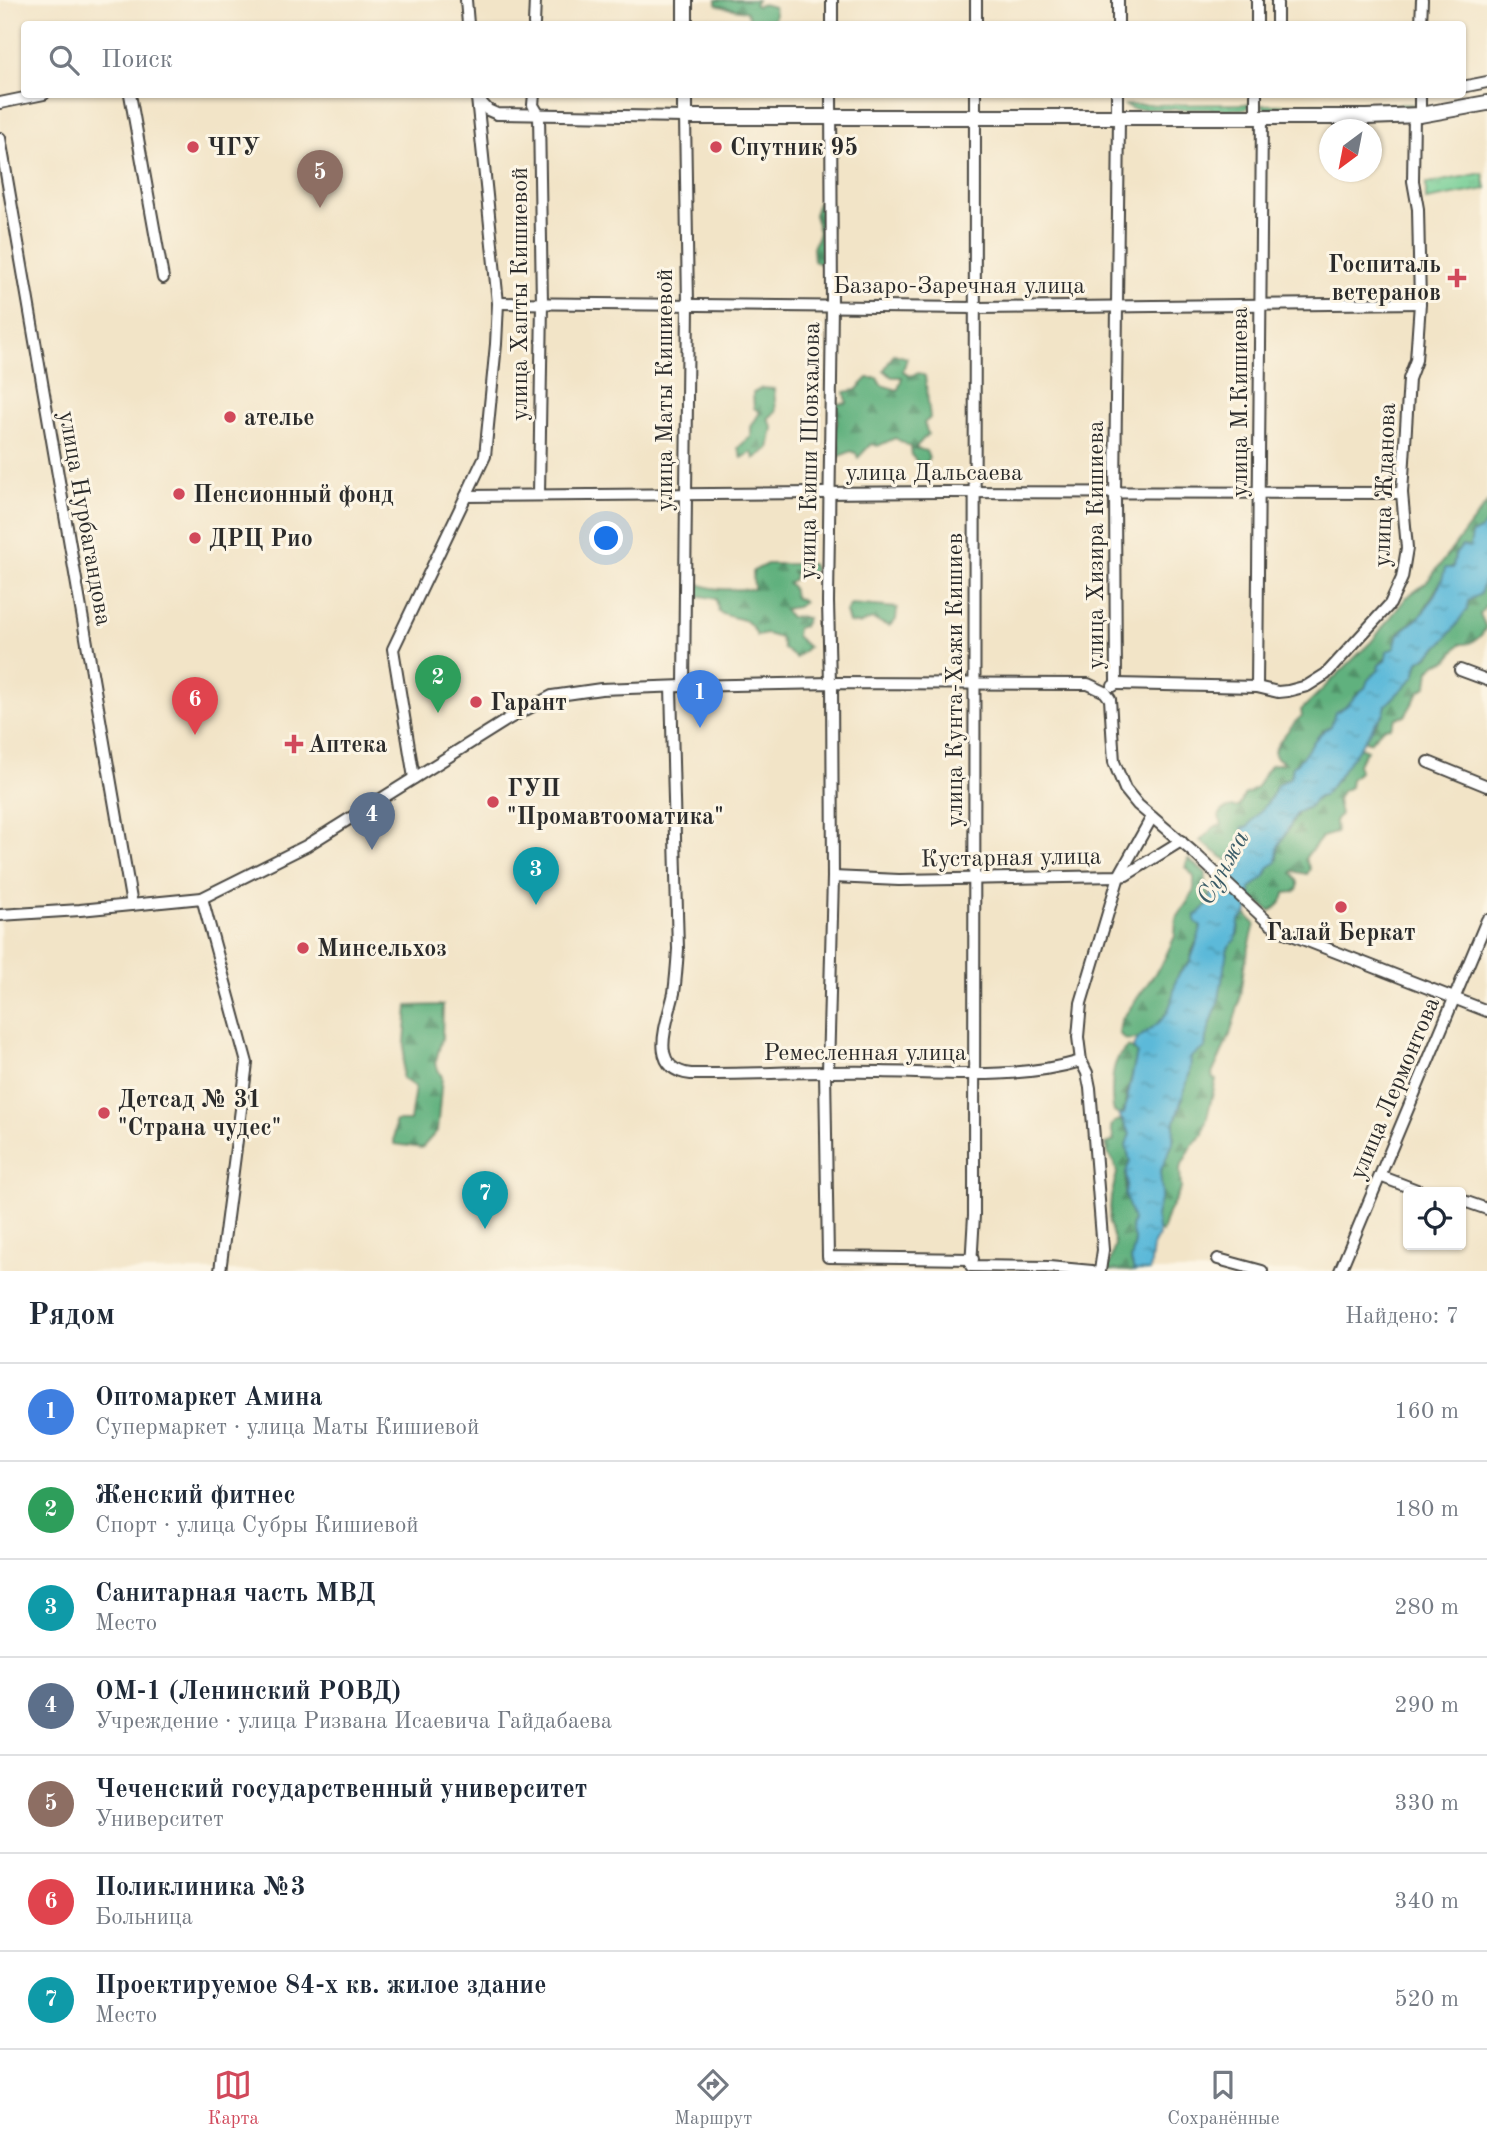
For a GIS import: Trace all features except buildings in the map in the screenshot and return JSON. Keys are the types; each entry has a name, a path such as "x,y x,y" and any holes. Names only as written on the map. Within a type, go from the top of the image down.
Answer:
{"main road":[{"path":"685,0 685,21"},
{"name":"улица Маты Кишиевой","path":"685,98 685,117"},
{"path":"685,117 1417,115 1487,103"}],"street":[{"path":"466,0 468,21"},
{"path":"534,21 535,0"},
{"path":"832,0 832,21"},
{"path":"976,0 976,21"},
{"path":"1118,0 1118,21"},
{"path":"1257,0 1257,21"},
{"path":"1277,0 1277,21"},
{"path":"1421,21 1422,0"},
{"path":"1466,86 1487,82"},
{"path":"0,103 24,98"},
{"path":"131,98 163,278"},
{"path":"414,778 393,649 485,456 498,303 476,98"},
{"path":"477,98 488,110 497,114 685,117"},
{"name":"улица Хапты Кишиевой","path":"534,98 533,105 539,115 542,303 539,494"},
{"name":"улица Киши Шовхалова","path":"831,98 829,492 833,877 826,1072 828,1257 972,1263"},
{"name":"улица Кунта-Хажи Кишиев","path":"972,1263 976,492 975,98"},
{"name":"улица Хизира Кишиева","path":"1117,98 1116,684 1105,692 1112,708 1116,772 1131,797 1270,924 1487,1011"},
{"name":"улица М.Кишиева","path":"1257,98 1259,117 1260,306 1257,687"},
{"name":"улица Жданова","path":"1257,687 1278,692 1288,691 1307,686 1326,674 1390,604 1402,578 1406,548 1402,493 1409,379 1416,360 1420,303 1418,209 1413,181 1419,98"},
{"name":"улица Маты Кишиевой","path":"684,686 688,304 685,117"},
{"name":"улица Нурбагандова","path":"0,138 132,905"},
{"name":"Базаро-Заречная улица","path":"498,303 975,308 1420,303"},
{"name":"улица Дальсаева","path":"466,496 829,492 1402,493"},
{"path":"1460,670 1487,680"},
{"path":"0,915 202,898 306,846 530,706 552,696 601,689 831,683 1088,684 1105,692"},
{"path":"1116,684 1257,687"},
{"name":"Ремесленная улица","path":"671,687 678,949 676,981 663,1048 669,1065 683,1073 974,1073 1045,1070 1081,1061"},
{"path":"1428,762 1487,786"},
{"path":"1100,1271 1103,1242 1092,1102 1087,1073 1081,1061 1078,1037 1081,1003 1119,876 1152,817"},
{"name":"Кустарная улица","path":"833,877 899,880 1119,876 1126,875 1181,841"},
{"path":"202,898 247,1063 220,1271"},
{"name":"улица Лермонтова","path":"1340,1271 1487,920"},
{"path":"1380,1175 1410,1187"},
{"path":"1466,1202 1487,1209"},
{"path":"1219,1259 1262,1271"},
{"path":"972,1263 1093,1271"}],"green space":[{"path":"716,0 757,0 754,4 757,6 763,4 774,7 775,16 772,21 750,21 747,12 716,4"},
{"path":"1251,104 1246,109 1133,109 1124,105"},
{"path":"1413,104 1410,107 1266,109 1261,105"},
{"path":"1483,173 1486,189 1426,200 1426,184"},
{"path":"818,202 830,203 829,263 823,265 814,261 813,248 819,232 814,215"},
{"path":"894,354 907,358 903,371 909,376 919,373 925,376 930,418 924,423 928,434 915,448 926,451 929,458 924,470 912,456 911,447 895,438 878,446 871,444 858,458 856,453 851,451 836,458 832,434 837,423 836,404 847,403 845,392 856,390 868,378 877,378 881,385 898,390 902,377 892,377 884,370"},
{"path":"762,388 774,389 776,411 768,419 773,428 769,449 754,459 752,452 742,458 738,448 751,436 751,427 760,412 754,408 753,393"},
{"path":"1487,503 1487,522 1470,548 1462,546 1455,555 1453,568 1444,576 1421,615 1399,632 1395,648 1379,665 1378,671 1368,680 1365,688 1357,693 1353,701 1331,726 1323,730 1293,766 1291,777 1277,785 1248,829 1242,848 1228,861 1200,841 1214,827 1222,825 1219,817 1224,809 1239,807 1244,795 1257,786 1271,765 1285,763 1276,757 1274,751 1302,716 1301,710 1371,642 1406,598 1426,583"},
{"path":"767,564 812,564 815,570 809,574 791,571 795,574 794,579 788,583 792,587 794,597 804,602 797,607 784,609 790,617 807,618 804,626 797,628 796,636 808,647 796,658 784,649 780,638 767,634 757,636 745,621 719,612 716,599 702,596 693,600 691,582 715,588 754,589 753,571"},
{"path":"1487,574 1487,604 1480,614 1486,627 1482,634 1472,642 1460,644 1447,661 1437,663 1429,670 1427,686 1419,692 1405,716 1396,718 1391,727 1383,728 1367,742 1365,738 1384,713 1386,705 1415,676 1419,662 1432,653 1448,635 1468,601 1480,592"},
{"path":"851,604 897,608 896,620 889,626 872,619 860,624 849,623 846,612"},
{"path":"1360,747 1367,750 1358,764 1359,772 1351,779 1350,787 1342,791 1337,801 1340,814 1335,821 1336,833 1322,837 1307,856 1305,859 1310,869 1307,874 1293,871 1298,888 1294,892 1285,893 1280,904 1270,911 1251,897 1250,888 1264,878 1269,867 1278,859 1278,848 1299,812 1331,787"},
{"path":"1188,859 1206,873 1206,886 1211,899 1203,910 1201,932 1191,959 1175,983 1172,1002 1160,1022 1143,1036 1124,1039 1119,1033 1121,1021 1163,962 1175,936 1176,919 1194,892 1194,877 1186,867"},
{"path":"1246,914 1255,924 1244,966 1239,1003 1230,1035 1212,1074 1216,1080 1203,1134 1192,1146 1180,1168 1181,1189 1168,1213 1162,1232 1157,1229 1156,1213 1160,1198 1160,1172 1174,1137 1173,1128 1190,1072 1190,1060 1192,1055 1205,1048 1219,999 1225,957 1229,946 1238,935 1239,921"},
{"path":"443,1005 442,1038 435,1064 442,1077 437,1131 422,1148 394,1144 395,1121 410,1121 415,1087 402,1078 408,1006"},
{"path":"1128,1046 1137,1053 1121,1116 1114,1112 1113,1078 1118,1058"},
{"path":"1120,1120 1130,1134 1126,1145 1130,1161 1126,1172 1125,1192 1133,1220 1131,1229 1135,1242 1131,1260 1134,1271 1108,1270 1115,1244 1109,1222 1117,1173 1106,1144 1114,1141 1111,1127 1114,1122"}],"water":[{"path":"1487,522 1487,574 1480,594 1468,601 1467,610 1444,640 1419,661 1415,676 1386,705 1384,714 1374,724 1331,787 1310,806 1297,813 1278,847 1277,862 1269,867 1264,878 1250,888 1254,899 1239,921 1236,940 1227,951 1219,999 1205,1048 1191,1057 1190,1072 1174,1125 1173,1143 1160,1172 1162,1192 1156,1216 1159,1235 1153,1246 1150,1271 1134,1271 1131,1260 1135,1242 1131,1229 1133,1220 1125,1194 1126,1172 1130,1161 1126,1145 1130,1134 1119,1115 1124,1114 1137,1053 1133,1048 1135,1043 1167,1013 1179,973 1189,963 1198,939 1201,927 1195,921 1195,916 1209,904 1220,873 1242,848 1242,828 1248,827 1277,785 1291,777 1293,766 1320,734 1331,726 1335,712 1344,708 1365,688 1368,680 1378,671 1379,665 1386,660 1387,651 1395,648 1401,632 1418,618 1433,598 1445,568 1453,568 1455,555 1462,546 1470,547 1472,534 1482,529"}],"place":[{"name":"ЧГУ","path":"193,147"},
{"name":"Спутник 95","path":"716,147"},
{"name":"Чеченский государственный университет","path":"320,208"},
{"name":"Госпиталь ветеранов","path":"1457,278"},
{"name":"ателье","path":"230,417"},
{"name":"Пенсионный фонд","path":"179,494"},
{"name":"ДРЦ Рио","path":"195,538"},
{"name":"Гарант","path":"476,702"},
{"name":"Женский фитнес","path":"438,713"},
{"name":"Оптомаркет Амина","path":"700,728"},
{"name":"Поликлиника №3","path":"195,735"},
{"name":"Аптека","path":"294,744"},
{"name":"ГУП \"Промавтооматика\"","path":"493,802"},
{"name":"ОМ-1 (Ленинский РОВД)","path":"372,850"},
{"name":"Санитарная часть МВД","path":"536,905"},
{"name":"Галай Беркат","path":"1341,907"},
{"name":"Минсельхоз","path":"303,948"},
{"name":"Детсад № 31 \"Страна чудес\"","path":"104,1113"},
{"name":"Проектируемое 84-х кв. жилое здание","path":"485,1229"}],"water label":[{"name":"Сунжа","path":"1222,867"}]}
